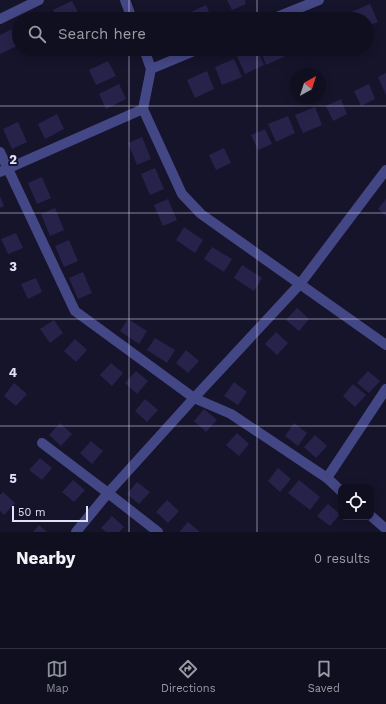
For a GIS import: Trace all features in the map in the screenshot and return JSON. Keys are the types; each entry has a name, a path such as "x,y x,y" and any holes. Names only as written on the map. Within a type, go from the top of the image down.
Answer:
{"street":[{"path":"14,12 39,0"},
{"path":"125,0 129,12"},
{"path":"289,12 319,0"},
{"path":"0,19 12,13"},
{"path":"147,56 151,68 143,109 182,194 201,214 386,345"},
{"path":"151,68 181,56"},
{"path":"3,170 143,109"},
{"path":"0,152 3,170 75,311 194,398 231,414 327,478 338,488"},
{"path":"76,532 108,493 300,284 386,170"},
{"path":"327,478 386,390"},
{"path":"42,443 158,532"},
{"path":"374,519 386,529"}],"building":[{"path":"227,0 245,0 246,4 232,10"},
{"path":"72,1 78,12 54,12 53,10"},
{"path":"370,4 374,12 351,12"},
{"path":"206,5 209,12 190,12"},
{"path":"374,13 378,22 374,23"},
{"path":"12,29 12,48 0,54 0,35"},
{"path":"237,56 260,56 264,65 245,74"},
{"path":"263,56 286,56 266,65"},
{"path":"234,59 242,77 222,85 215,67"},
{"path":"108,61 116,76 96,85 89,70"},
{"path":"207,71 214,89 195,98 187,80"},
{"path":"386,73 386,95 378,77"},
{"path":"119,84 126,99 106,109 99,94"},
{"path":"369,84 375,99 361,106 354,91"},
{"path":"341,99 347,114 333,121 326,106"},
{"path":"315,107 322,125 303,133 295,115"},
{"path":"57,114 64,129 45,139 38,124"},
{"path":"288,116 295,133 276,142 268,124"},
{"path":"18,122 27,142 12,149 3,129"},
{"path":"265,129 272,144 258,150 251,135"},
{"path":"142,137 151,159 137,165 128,143"},
{"path":"224,148 231,163 216,170 209,155"},
{"path":"155,168 164,189 150,195 141,174"},
{"path":"42,177 51,198 37,204 28,183"},
{"path":"0,196 4,206 0,208"},
{"path":"168,199 177,220 163,226 154,205"},
{"path":"386,199 386,216 378,209"},
{"path":"55,208 64,230 50,236 41,214"},
{"path":"184,227 203,240 195,253 176,240"},
{"path":"16,233 23,248 8,254 1,239"},
{"path":"69,240 78,261 64,267 55,246"},
{"path":"212,247 232,259 224,272 204,259"},
{"path":"242,265 262,278 254,291 234,278"},
{"path":"83,272 92,293 78,299 69,278"},
{"path":"36,278 42,292 28,299 21,284"},
{"path":"297,308 309,319 299,331 286,320"},
{"path":"128,319 147,331 139,344 120,331"},
{"path":"54,320 63,333 50,343 40,329"},
{"path":"276,332 288,343 277,355 265,344"},
{"path":"155,338 175,350 167,363 147,350"},
{"path":"75,339 87,350 76,362 64,351"},
{"path":"186,350 199,361 188,373 176,363"},
{"path":"111,363 123,373 112,386 100,375"},
{"path":"136,371 148,381 137,394 125,383"},
{"path":"368,371 380,381 369,393 357,383"},
{"path":"234,382 247,392 238,405 224,396"},
{"path":"14,383 27,394 16,406 4,396"},
{"path":"353,384 366,395 355,407 343,396"},
{"path":"145,399 158,410 147,422 135,411"},
{"path":"204,409 217,420 206,432 194,421"},
{"path":"60,423 72,434 61,446 49,435"},
{"path":"294,423 307,433 298,446 285,436"},
{"path":"237,433 249,444 239,456 226,445"},
{"path":"315,435 327,446 316,458 304,447"},
{"path":"91,441 103,451 92,464 80,453"},
{"path":"40,458 52,468 42,480 29,470"},
{"path":"278,468 291,479 280,492 268,481"},
{"path":"73,480 85,490 74,502 62,492"},
{"path":"299,480 320,497 310,510 288,493"},
{"path":"137,482 150,492 139,504 127,494"},
{"path":"3,492 15,503 4,515 0,511 0,495"},
{"path":"167,500 179,511 168,523 156,512"},
{"path":"328,504 338,512 338,516 330,526 317,516"},
{"path":"112,516 124,527 119,532 106,532 101,528"},
{"path":"188,522 200,532 179,532"},
{"path":"39,525 47,532 33,532"}]}
